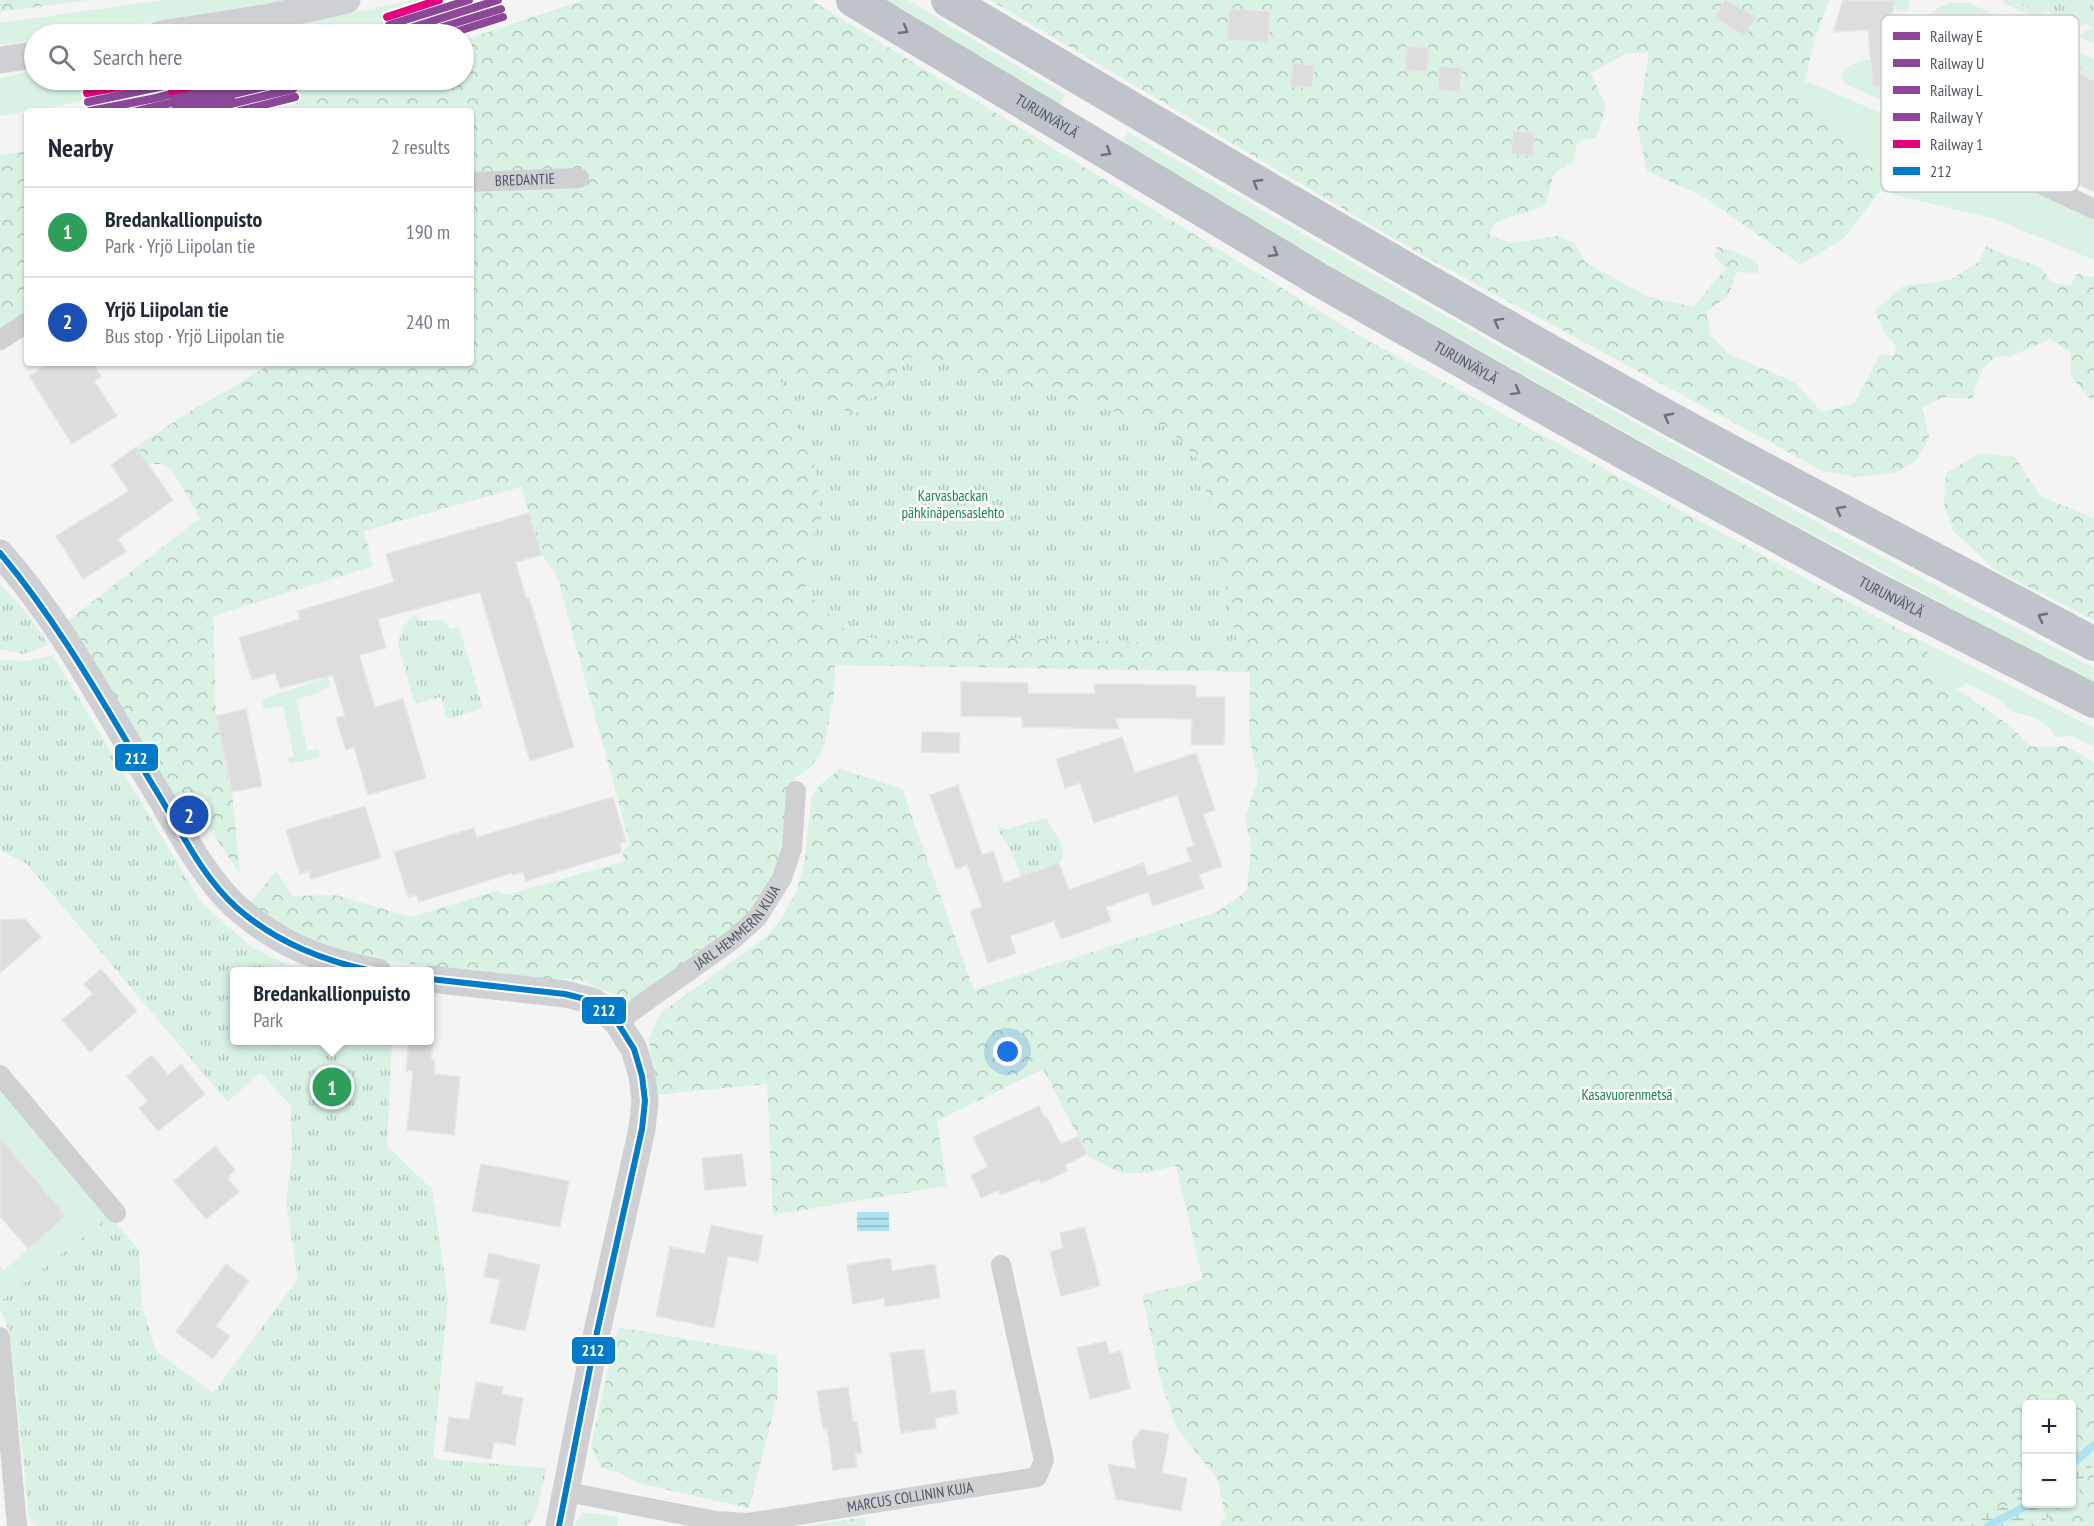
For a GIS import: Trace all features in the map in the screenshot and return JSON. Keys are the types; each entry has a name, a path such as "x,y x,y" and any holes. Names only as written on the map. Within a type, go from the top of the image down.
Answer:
{"highway":[{"name":"TURUNVÄYLÄ","path":"854,0 1384,317 1627,454 1871,587 2094,701"},
{"path":"948,0 1339,231 1633,398 1891,538 2094,644"}],"street":[{"path":"225,24 270,17 347,0"},
{"path":"0,60 24,56"},
{"name":"BREDANTIE","path":"474,182 579,178"},
{"path":"2058,192 2094,209"},
{"path":"0,340 24,325"},
{"path":"0,553 20,575 66,640 179,829 220,890 234,905 264,929 299,950 352,967"},
{"name":"JARL HEMMERIN KUJA","path":"617,1022 731,942 757,918 782,878 792,848 796,791"},
{"path":"434,980 565,994 593,1001 617,1022 634,1049 642,1076 645,1101 642,1130 597,1332 559,1526"},
{"path":"0,1076 116,1213"},
{"name":"MARCUS COLLININ KUJA","path":"567,1492 716,1521 748,1523 1037,1477 1044,1460 1001,1265"},
{"path":"0,1337 17,1526"}],"green space":[{"path":"0,0 88,0 0,12"},
{"path":"163,0 288,0 138,24 24,24 24,41 0,45 0,23"},
{"path":"414,0 462,0 382,24 297,24"},
{"name":"Kasavuorenmetsä","path":"584,0 811,0 1367,340 1923,642 1937,675 2006,723 2032,747 2066,746 2094,762 2094,1526 1220,1526 1225,1516 1218,1480 1176,1427 1161,1382 1142,1295 1203,1280 1176,1166 1144,1173 1121,1173 1089,1157 1043,1069 937,1121 947,1186 773,1215 767,1084 654,1095 649,1039 654,1026 663,1011 766,937 781,919 797,890 804,863 812,796 820,785 840,769 902,789 974,990 1217,912 1247,891 1251,846 1245,818 1258,779 1249,736 1250,672 835,665 834,696 823,750 810,768 797,776 789,787 788,817 776,867 750,913 703,953 633,999 625,999 579,980 518,978 366,959 324,948 282,928 250,903 276,871 293,896 335,895 411,917 496,891 507,895 625,861 622,852 630,844 557,576 542,555 521,487 364,531 373,566 213,616 216,716 232,792 240,874 192,803 175,797 65,623 200,518 172,470 162,464 148,464 136,447 195,408 269,366 474,366 474,188 501,186 500,170 474,174 474,108 225,108 294,90 474,90 474,37"},
{"path":"886,0 908,0 1066,95 1058,106"},
{"path":"990,0 1829,0 1815,38 1802,93 1873,169 1880,191 1844,238 1801,265 1704,197 1647,171 1637,126 1649,52 1625,54 1591,73 1606,107 1596,138 1582,140 1576,145 1575,161 1554,173 1545,206 1494,223 1490,235 1510,243 1557,236 1575,243 1585,262 1646,296 1693,307 1726,268 1714,256 1717,247 1746,256 1759,267 1757,273 1737,272 1728,296 1706,312 1711,336 1729,354 1794,382 1822,412 1855,403 1880,354 1894,356 1896,346 1883,331 1875,311 1903,286 1950,280 1979,262 1986,247 2039,267 2053,283 2071,285 2077,274 2094,277 2094,400 2091,400 2071,376 2071,353 2050,339 2011,356 1995,357 1982,369 1972,399 1943,397 1922,408 1929,438 1917,460 1895,473 1856,477 1823,471 1413,250"},
{"path":"1896,0 1910,0 1907,12 1893,9"},
{"path":"2002,0 2094,0 2094,28 2091,28 2088,23 2079,21 2079,15 2058,15"},
{"path":"2003,0 2046,12 2046,15 2030,15 2003,3"},
{"path":"1948,3 1969,3 1996,15 1930,15"},
{"path":"2079,21 2088,23 2079,26"},
{"path":"2091,28 2094,28 2094,44 2079,36"},
{"path":"2079,52 2094,59 2094,81 2080,74 2083,67 2079,65"},
{"path":"1871,59 1873,86 1881,86 1881,100 1845,84 1842,78 1843,73 1855,63"},
{"path":"24,72 24,90 126,90 54,107 24,108 24,112 0,116 0,79"},
{"path":"1806,81 1881,113 1881,191 1873,169 1802,93"},
{"path":"1128,132 1607,407 1849,540 2094,668 2094,684 1691,469 1360,283 1122,144"},
{"path":"24,151 24,314 0,329 0,155"},
{"path":"1884,192 2039,192 2087,214 2094,221 2094,260 1995,219"},
{"name":"Karvasbackan pähkinäpensaslehto","path":"914,355 1168,427 1201,463 1238,646 935,635 892,641 849,634 806,592 805,568 809,544 821,523 814,462 787,401 777,367 854,416"},
{"path":"1980,453 2015,457 2040,496 2094,518 2094,620 1995,570 1953,531 1944,503 1946,473"},
{"path":"0,584 29,616 49,645 23,654 0,649"},
{"path":"415,615 421,621 442,620 451,629 459,627 483,708 447,719 441,697 415,704 398,645 403,626"},
{"path":"1923,642 2094,728 2094,746 2071,736 2055,737 2051,729 2034,717 2010,711 2002,701 1967,683 1958,689 1937,675"},
{"path":"53,655 201,902 250,946 292,967 230,967 230,1045 392,1045 387,1146 432,1189 448,1299 433,1459 547,1468 534,1519 526,1526 37,1526 29,1519 10,1333 0,1308 0,1302 110,1216 139,1250 142,1306 156,1351 213,1393 298,1279 286,1203 292,1154 291,1106 261,1073 227,1102 27,864 0,850 0,660 27,661"},
{"path":"328,677 330,686 296,700 308,751 318,749 320,755 317,758 290,764 287,758 294,756 283,706 267,709 263,707 262,699"},
{"path":"1046,818 1061,845 1062,859 1021,877 998,826 1006,829"},
{"path":"0,1088 110,1216 0,1302 0,1267 3,1271 66,1216 0,1139"},
{"path":"618,1327 777,1355 778,1395 749,1508 637,1483 619,1472 601,1468 591,1445"},
{"path":"2076,1434 2092,1469 2085,1484 2076,1493"},
{"path":"2022,1493 2022,1508 2059,1508 2038,1526 1947,1526 2012,1504"},
{"path":"583,1512 618,1517 617,1526 574,1526"},
{"path":"865,1517 865,1526 806,1526"}],"water":[{"path":"857,1212 889,1212 889,1231 857,1231"}],"building":[{"path":"1725,0 1756,17 1745,36 1715,18"},
{"path":"1843,0 1896,0 1891,15 1881,15 1881,86 1873,86 1868,30 1833,32"},
{"path":"1229,9 1270,11 1268,42 1227,40"},
{"path":"1407,46 1429,48 1427,72 1405,70"},
{"path":"1293,63 1314,65 1312,88 1290,86"},
{"path":"2079,65 2083,67 2080,74 2094,81 2094,192 2079,185"},
{"path":"1440,66 1462,68 1460,92 1438,90"},
{"path":"1513,130 1535,133 1533,156 1511,154"},
{"path":"45,366 95,366 101,377 94,381 117,416 72,444 29,376"},
{"path":"136,447 173,500 118,539 126,552 83,579 56,536 129,491 111,465"},
{"path":"529,513 542,555 516,562 574,747 530,761 480,592 378,619 386,648 359,655 375,707 403,699 426,778 368,795 354,747 346,750 336,718 345,716 333,675 280,688 275,673 252,680 239,638 300,619 298,611 394,582 386,554"},
{"path":"961,682 1028,683 1028,693 1095,694 1095,684 1196,685 1196,697 1225,697 1224,745 1191,745 1192,719 1115,718 1119,729 1022,727 1022,717 961,716"},
{"path":"246,709 262,786 232,792 216,716"},
{"path":"922,732 960,733 959,753 921,752"},
{"path":"1122,737 1135,773 1196,753 1215,810 1203,814 1222,866 1199,875 1204,888 1153,906 1148,892 1106,907 1111,921 1061,939 1054,921 1010,936 1016,953 988,963 970,911 982,907 967,865 956,869 930,795 958,785 982,855 993,851 1004,883 1059,863 1069,890 1143,863 1148,876 1191,861 1186,848 1194,845 1177,795 1094,823 1080,783 1065,788 1056,759"},
{"path":"613,797 626,842 620,844 622,852 526,881 523,872 513,875 512,873 419,902 417,895 408,897 394,852 474,828 477,837"},
{"path":"365,806 381,858 311,879 309,871 300,874 286,830"},
{"path":"25,919 41,937 0,973 0,920"},
{"path":"101,969 137,1011 90,1052 62,1020 93,994 84,984"},
{"path":"409,1045 433,1045 431,1060 435,1060 434,1074 460,1077 454,1135 407,1130 413,1071 406,1071"},
{"path":"152,1055 168,1075 181,1064 205,1094 158,1131 139,1108 148,1101 127,1076"},
{"path":"1039,1106 1061,1144 1079,1136 1087,1154 1065,1165 1068,1171 1041,1183 1039,1179 1001,1195 998,1190 981,1198 971,1175 988,1167 973,1137"},
{"path":"0,1138 66,1216 28,1249 0,1216"},
{"path":"215,1146 235,1170 227,1178 239,1192 206,1219 174,1181"},
{"path":"742,1154 746,1186 705,1190 702,1158"},
{"path":"481,1164 569,1181 560,1227 472,1211"},
{"path":"711,1225 763,1236 758,1262 728,1256 714,1328 656,1316 670,1247 705,1254"},
{"path":"1085,1227 1100,1286 1061,1296 1050,1252 1063,1248 1060,1233"},
{"path":"489,1253 540,1265 525,1331 490,1323 500,1280 484,1276"},
{"path":"890,1258 892,1271 935,1264 940,1298 885,1307 884,1298 853,1304 847,1265"},
{"path":"226,1264 249,1281 216,1326 230,1336 213,1359 176,1332"},
{"path":"1106,1341 1109,1354 1121,1351 1130,1389 1090,1399 1077,1348"},
{"path":"924,1349 931,1393 955,1390 958,1414 935,1418 936,1428 901,1433 890,1353"},
{"path":"476,1382 503,1387 502,1394 523,1398 515,1445 494,1442 491,1459 444,1451 449,1417 469,1420"},
{"path":"848,1387 853,1422 857,1422 862,1453 855,1453 857,1467 833,1470 827,1428 823,1429 817,1391"},
{"path":"1141,1429 1169,1434 1162,1473 1187,1478 1181,1511 1116,1499 1108,1464 1136,1469 1132,1442"}],"waterway":[{"path":"2076,1461 2094,1445"},
{"path":"1988,1526 2022,1508"}],"rail line":[{"name":"1","path":"387,17 439,0"},
{"name":"L","path":"392,24 469,0"},
{"name":"E","path":"423,24 498,0"},
{"name":"U","path":"452,24 501,9"},
{"name":"Y","path":"474,26 503,17"},
{"name":"1","path":"87,93 103,90"},
{"name":"L","path":"88,102 145,90"},
{"name":"1","path":"172,91 176,90"},
{"name":"E","path":"105,108 188,90"},
{"name":"L","path":"174,99 212,90"},
{"name":"U","path":"150,108 225,90"},
{"name":"E","path":"176,108 250,90"},
{"name":"U","path":"214,108 289,90"},
{"name":"Y","path":"189,108 231,97"},
{"name":"Y","path":"252,108 295,97"}],"transit line":[{"name":"212","path":"0,553 64,640 193,853 224,896 252,920 285,941 320,956 357,967"},
{"name":"212","path":"434,979 565,994 593,1001 617,1022 634,1049 642,1076 645,1101 642,1129 597,1332 559,1526"}],"place":[{"name":"Yrjö Liipolan tie","path":"189,815"},
{"name":"Bredankallionpuisto","path":"332,1087"}]}
